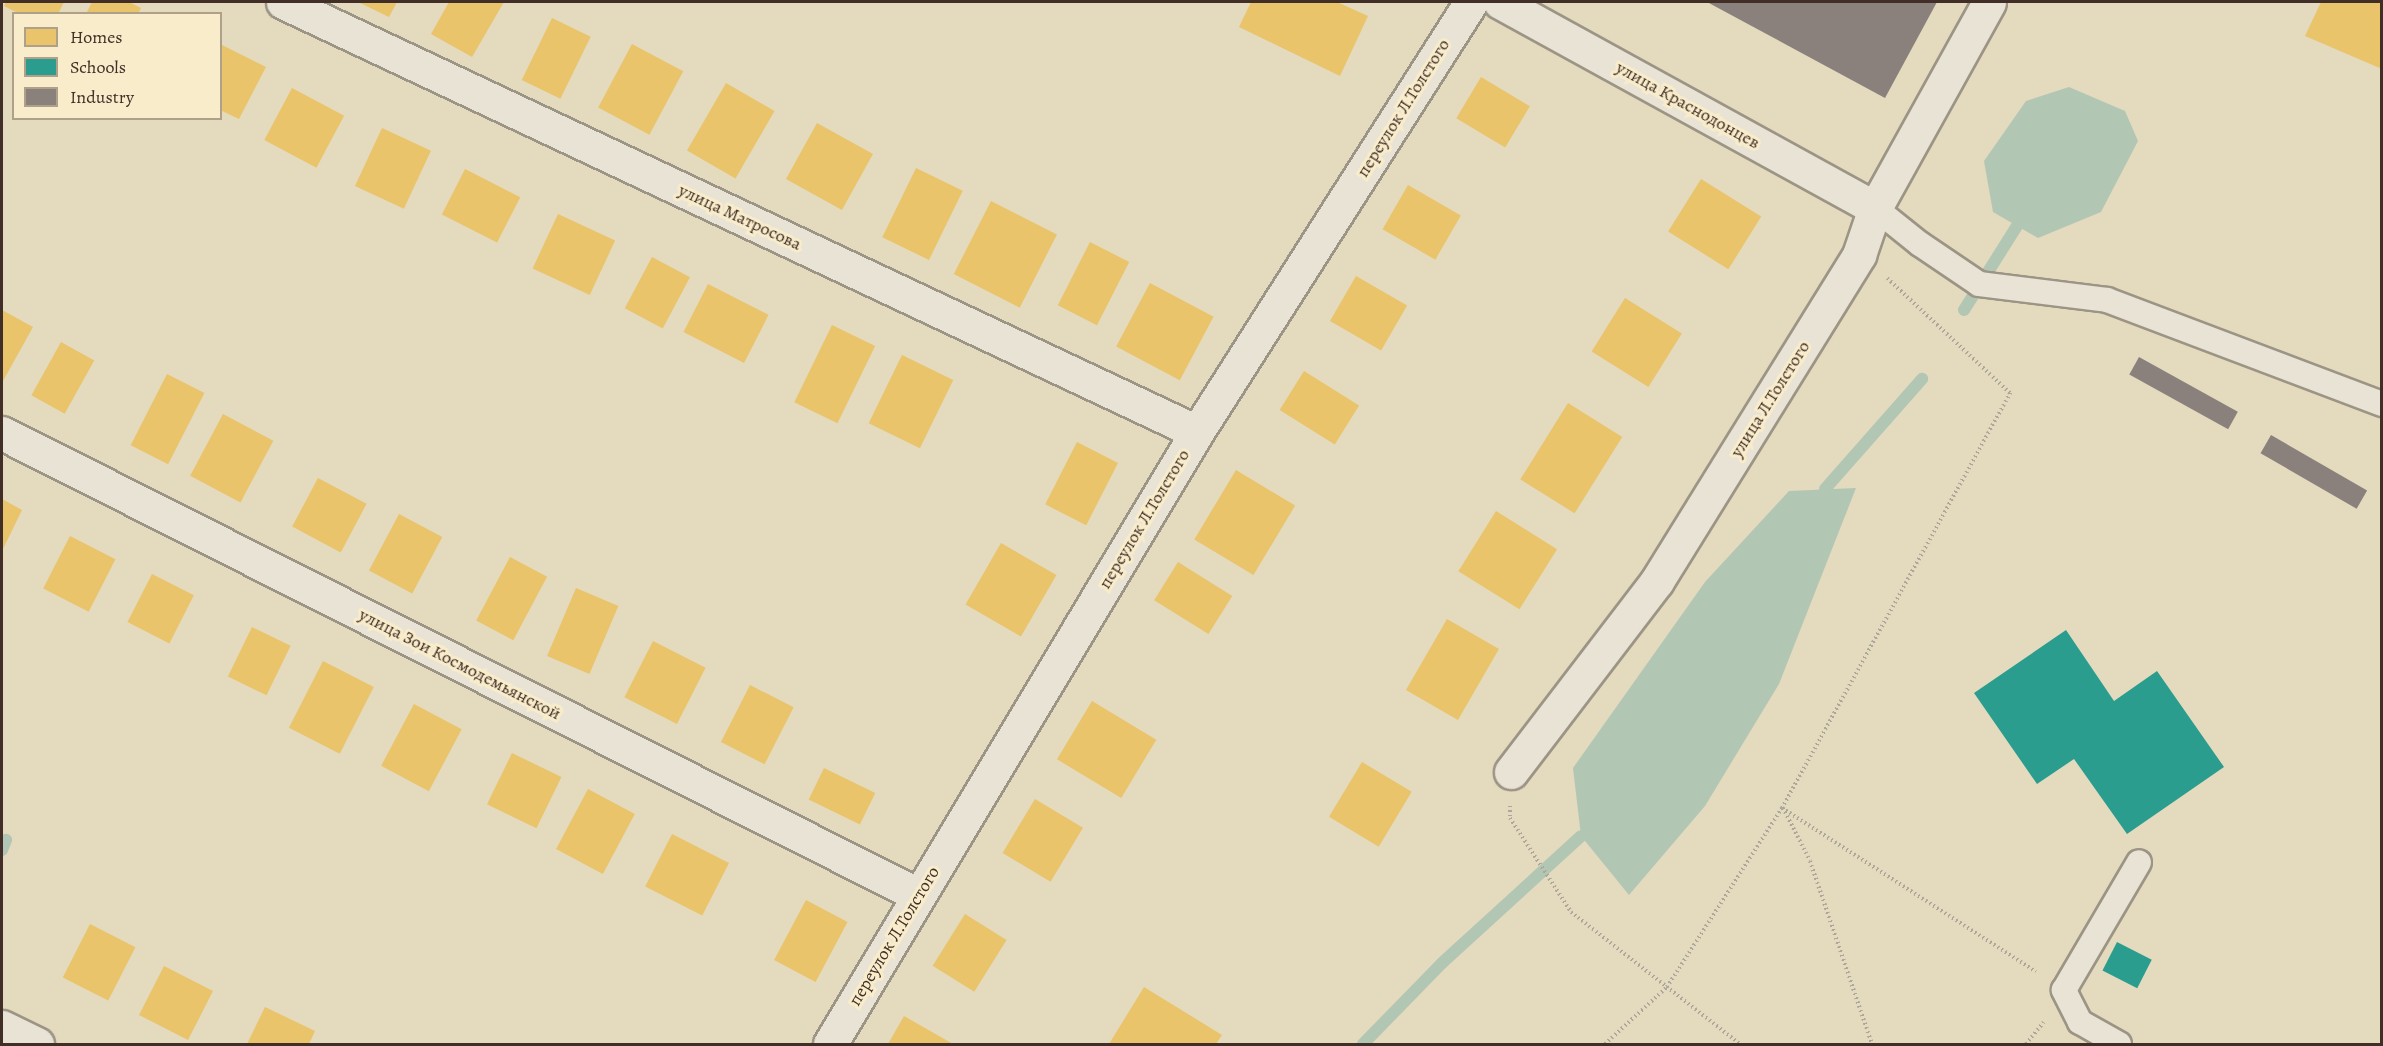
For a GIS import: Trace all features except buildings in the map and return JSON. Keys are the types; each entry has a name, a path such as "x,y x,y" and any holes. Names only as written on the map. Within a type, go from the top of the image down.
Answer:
{"street":[{"name":"улица Матросова","path":"283,2 1197,432"},
{"name":"переулок Л.Толстого","path":"830,1044 1197,432 1471,2"},
{"name":"улица Краснодонцев","path":"1500,2 1875,207"},
{"name":"улица Л.Толстого","path":"1511,772 1657,581 1859,255 1875,207 1989,2"},
{"name":"улица Зои Космодемьянской","path":"2,433 918,895"},
{"path":"2,1027 38,1044"}],"lane":[{"path":"1875,207 1920,244 1979,284 2107,300 2382,404"},
{"path":"2119,1044 2080,1022 2064,990 2139,862"}],"path":[{"path":"1605,1044 1667,987 1782,808 2010,393 1887,278 1859,255"},
{"path":"1511,772 1510,818 1571,912 1740,1044"},
{"path":"1782,808 2064,990"},
{"path":"1782,808 1810,861 1872,1044"}],"shaded area":[{"path":"2069,87 2125,111 2138,141 2101,212 2038,238 1993,212 1984,161 2026,101"},
{"path":"1856,488 1779,684 1705,806 1629,895 1581,836 1573,768 1705,582 1789,491"}],"waterway":[{"path":"1964,310 2017,226"},
{"path":"1825,489 1922,379"},
{"path":"1363,1044 1442,963 1581,836"},
{"path":"2,850 6,840"}]}
